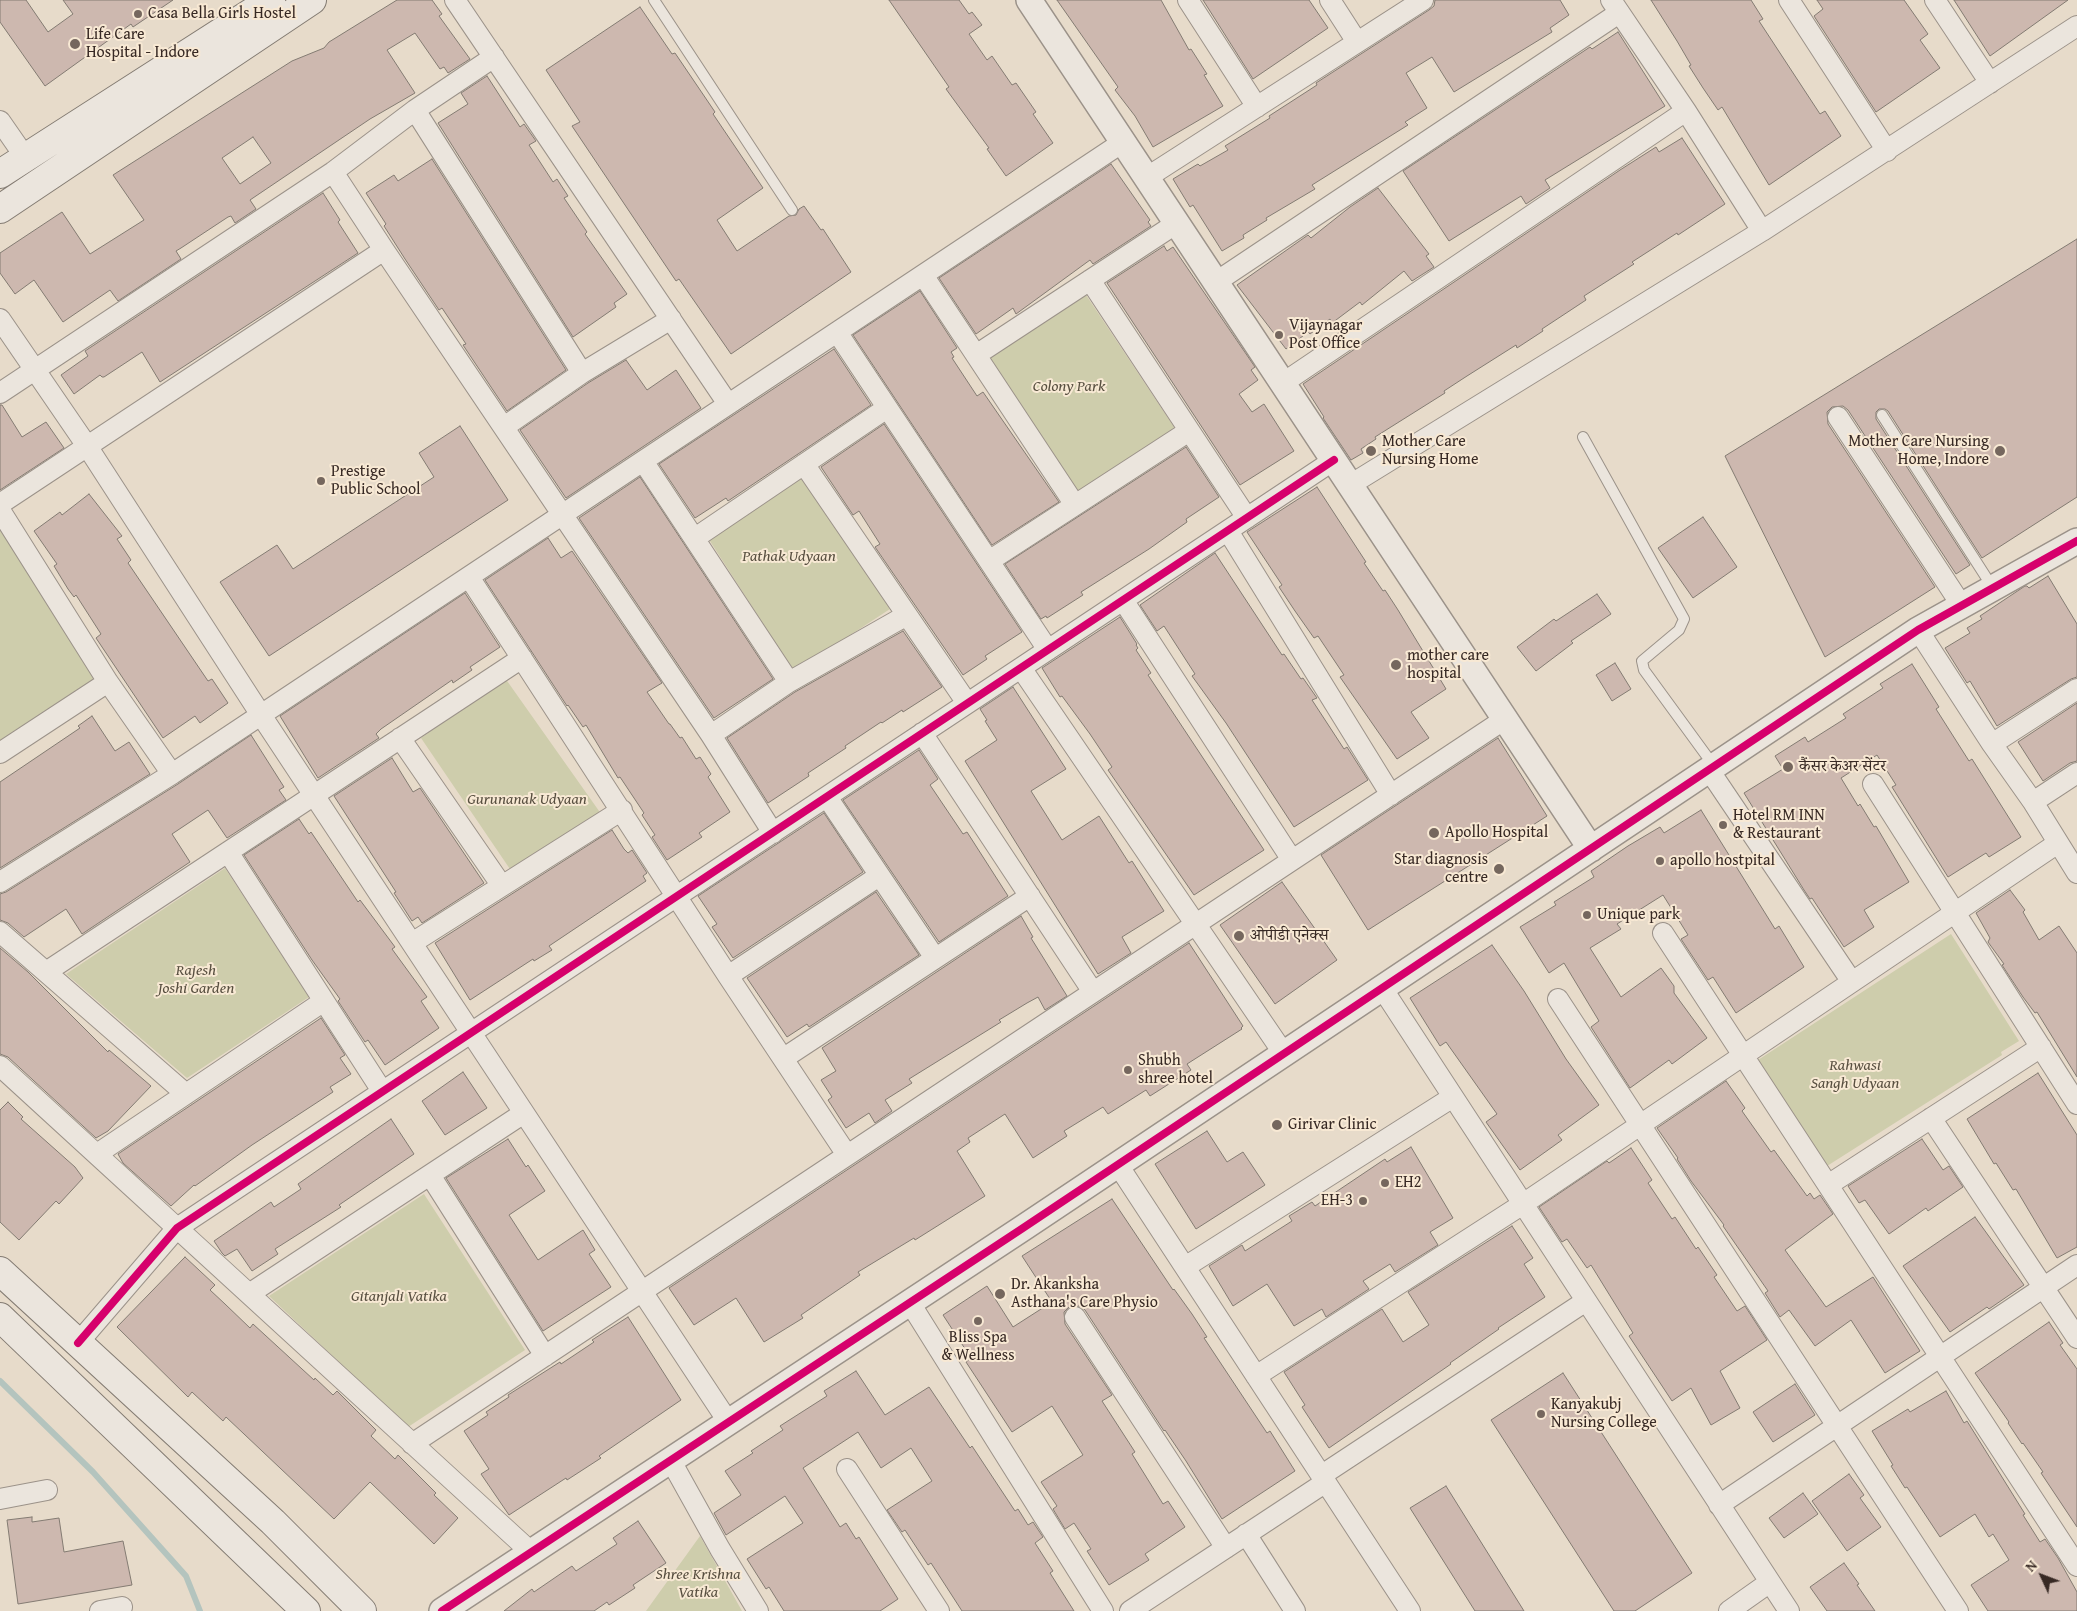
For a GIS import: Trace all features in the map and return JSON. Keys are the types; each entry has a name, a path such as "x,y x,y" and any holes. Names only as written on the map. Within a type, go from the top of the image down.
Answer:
{"main road":[{"path":"0,174 271,0"},
{"path":"0,209 312,0"},
{"path":"0,1271 273,1522 362,1611"},
{"path":"0,1317 306,1611"}],"street":[{"path":"455,0 728,404"},
{"path":"1029,0 1591,848"},
{"path":"1188,0 1257,107"},
{"path":"1330,0 1357,42"},
{"path":"1146,178 1423,0"},
{"path":"1789,0 1887,151"},
{"path":"1935,0 1990,83"},
{"path":"1216,282 1615,7 1686,111 1762,231"},
{"path":"1350,485 1762,231 2077,26"},
{"path":"0,393 333,172 415,110 494,57"},
{"path":"415,110 582,374"},
{"path":"1283,384 1686,111"},
{"path":"0,121 25,157"},
{"path":"0,882 172,774 1123,142"},
{"path":"333,172 710,735 772,833"},
{"path":"976,355 1176,223"},
{"path":"0,504 384,250"},
{"path":"923,275 1075,505"},
{"path":"1090,280 1247,518"},
{"path":"0,319 87,446 261,715 729,1423"},
{"path":"504,427 582,374 670,319"},
{"path":"837,332 1048,650"},
{"path":"695,538 887,408"},
{"path":"1838,417 1962,606"},
{"path":"989,561 1189,431"},
{"path":"78,1343 177,1228 1334,460"},
{"path":"643,461 789,682"},
{"path":"804,464 967,704"},
{"path":"0,510 108,682 172,774"},
{"path":"1228,531 1392,795"},
{"path":"442,1611 1118,1165 1918,630 2077,541"},
{"path":"469,577 678,896 728,976 847,1155"},
{"path":"1123,600 1292,860"},
{"path":"710,735 789,682 907,615"},
{"path":"1918,630 2077,873"},
{"path":"46,972 522,658"},
{"path":"1021,668 1284,1054"},
{"path":"0,753 108,682"},
{"path":"1992,744 2077,689"},
{"path":"412,1444 1505,719"},
{"path":"922,733 1093,992"},
{"path":"400,738 502,886"},
{"path":"1712,768 1852,982"},
{"path":"2032,802 2077,773"},
{"path":"1873,784 2077,1104"},
{"path":"827,797 935,958"},
{"path":"412,943 622,810"},
{"path":"1256,1376 1523,1204 2058,843"},
{"path":"228,852 382,1092"},
{"path":"728,976 879,876"},
{"path":"784,1058 1030,896"},
{"path":"0,932 186,1094"},
{"path":"1663,933 2077,1566"},
{"path":"1382,988 1789,1611"},
{"path":"1558,998 1958,1611"},
{"path":"96,1154 324,1001"},
{"path":"1828,1185 2041,1047"},
{"path":"0,1066 532,1553"},
{"path":"1185,1267 1453,1097"},
{"path":"249,1294 524,1113"},
{"path":"1931,1118 2077,1338"},
{"path":"1118,1165 1410,1611"},
{"path":"430,1175 545,1356"},
{"path":"1719,1505 2077,1265"},
{"path":"1130,1611 1226,1548 1324,1478 1586,1300"},
{"path":"910,1303 1103,1611"},
{"path":"1075,1317 1226,1548"},
{"path":"671,1461 720,1549 758,1611"},
{"path":"848,1469 939,1611"},
{"path":"0,1499 47,1490"},
{"path":"1246,1534 1295,1611"},
{"path":"1729,1611 1770,1582"},
{"path":"100,1611 122,1607"}],"lane":[{"path":"654,0 792,210"},
{"path":"1882,415 1993,588"},
{"path":"1583,437 1684,619 1679,630 1642,661 1644,670 1712,768"}],"green space":[{"name":"Colony Park","path":"1084,292 1180,436 1078,492 972,366"},
{"name":"Pathak Udyaan","path":"805,475 890,609 794,672 708,538"},
{"path":"0,528 100,678 0,747"},
{"name":"Gurunanak Udyaan","path":"505,678 604,818 514,875 421,738"},
{"name":"Rajesh Joshi Garden","path":"225,868 309,997 187,1078 66,974"},
{"name":"Rahwasi Sangh Udyaan","path":"1951,934 2019,1041 2001,1052 2002,1055 1827,1166 1758,1060"},
{"name":"Gitanjali Vatika","path":"424,1194 525,1350 408,1427 269,1296"},
{"name":"Shree Krishna Vatika","path":"700,1536 742,1611 646,1611"}],"building":[{"path":"0,0 26,0 48,32 73,14 63,0 173,0 133,27 131,24 45,86 0,22"},
{"path":"397,0 432,0 442,14 439,16 470,59 448,73 444,67 440,69 415,33 387,50 415,93 370,119 250,200 256,209 235,223 231,216 228,217 176,251 181,259 118,301 110,290 63,322 34,280 15,294 0,273 0,253 62,212 90,254 144,220 113,175 292,61 324,48 329,42","holes":["253,137 271,163 240,184 222,158"]},
{"path":"889,0 959,0 969,14 972,12 982,25 969,34 987,60 992,56 1012,85 1016,83 1036,112 1033,114 1053,143 1006,176 987,149 989,148 946,89 949,87"},
{"path":"1057,0 1161,0 1189,50 1191,49 1207,74 1204,75 1223,106 1153,147 1135,116 1115,90 1118,87"},
{"path":"1203,0 1309,0 1328,28 1253,79"},
{"path":"1435,0 1560,0 1569,15 1550,28 1552,32 1454,92 1432,57 1406,73 1427,108 1405,122 1408,125 1312,185 1315,189 1266,218 1267,220 1243,235 1244,238 1222,251 1193,205 1190,207 1173,179 1198,164 1200,166 1228,150 1225,146 1270,118 1269,116 1317,85 1316,83 1429,10 1434,6"},
{"path":"1651,0 1751,0 1763,19 1759,21 1820,114 1825,111 1841,136 1769,185 1722,107 1718,110 1703,88 1689,66 1691,65 1677,41"},
{"path":"1817,0 1904,0 1928,34 1920,40 1940,68 1876,112 1814,16 1823,9"},
{"path":"1954,0 2068,0 1990,56"},
{"path":"640,7 672,54 675,53 763,188 717,220 737,251 789,216 796,215 799,209 804,206 821,230 823,229 851,272 731,354 679,279 676,281 572,126 580,122 546,70"},
{"path":"1618,32 1665,106 1545,180 1550,188 1526,204 1521,196 1449,241 1403,171 1590,47 1592,49"},
{"path":"487,76 520,127 524,124 536,141 529,145 553,182 557,179 568,196 564,198 587,232 585,234 627,294 614,303 616,307 573,337 438,123 468,104 461,93"},
{"path":"1682,138 1725,204 1632,262 1634,264 1584,296 1586,300 1542,329 1543,331 1517,348 1516,345 1375,437 1376,439 1361,449 1363,453 1351,460 1303,384 1620,170 1656,147 1659,152"},
{"path":"432,159 566,370 507,411 463,345 466,344 442,308 439,310 405,259 366,193 394,175 398,181"},
{"path":"1111,164 1150,220 1148,222 1151,226 1093,264 1090,260 1016,314 1013,308 976,334 939,278"},
{"path":"1378,188 1429,254 1426,256 1434,267 1412,281 1404,271 1362,305 1360,302 1332,323 1330,319 1310,334 1308,332 1286,349 1237,285 1308,235 1311,238 1350,207"},
{"path":"323,193 340,220 338,222 358,253 160,382 142,352 104,377 100,375 74,394 61,375 88,356 85,351"},
{"path":"2077,239 2077,497 1982,558 1888,411 1879,409 1876,412 1876,419 1970,565 1956,574 1848,410 1843,406 1832,407 1827,412 1828,424 1935,587 1825,657 1725,456"},
{"path":"1164,246 1167,251 1173,247 1255,367 1251,370 1258,380 1239,394 1252,412 1264,404 1294,451 1240,485 1107,283"},
{"path":"920,291 957,348 951,352 954,357 952,358 977,396 983,392 1059,502 992,545 853,335"},
{"path":"834,349 871,405 728,501 726,498 695,518 659,464"},
{"path":"626,360 647,390 676,370 701,408 566,498 520,430 588,383"},
{"path":"0,405 2,405 22,437 46,422 64,448 0,490"},
{"path":"884,424 1022,632 985,656 987,659 963,675 875,547 880,544 859,511 853,515 821,467"},
{"path":"460,426 508,500 269,656 220,582 277,545 293,569 434,477 419,453"},
{"path":"1186,447 1219,497 1186,519 1187,522 1149,549 1081,592 1083,595 1047,618 1046,616 1041,619 1005,564"},
{"path":"640,477 773,679 714,718 579,518"},
{"path":"1317,487 1366,562 1364,563 1398,610 1446,689 1411,712 1429,738 1397,759 1340,677 1344,675 1318,636 1314,638 1279,587 1282,585 1247,532"},
{"path":"89,494 122,536 117,539 131,560 128,563 208,681 212,679 228,703 200,723 195,716 163,738 96,638 101,634 76,595 74,597 68,589 54,566 57,564 34,531 60,512 62,515"},
{"path":"1703,517 1737,567 1693,598 1658,548"},
{"path":"548,538 561,558 572,551 662,683 647,692 669,724 680,738 682,737 696,759 700,757 711,774 708,777 730,812 699,833 702,837 667,860 652,837 655,835 642,815 644,813 620,777 618,778 586,725 583,727 567,706 485,580"},
{"path":"1215,553 1282,655 1284,654 1317,698 1312,700 1344,749 1347,747 1368,780 1294,827 1226,723 1192,676 1195,674 1164,626 1157,631 1140,605"},
{"path":"2048,576 2077,624 2077,677 1997,726 1970,681 1967,683 1945,648 1970,633 1967,628 1982,619 1980,616 2025,586 2029,588"},
{"path":"465,593 500,647 470,667 472,670 453,683 452,680 381,729 376,734 379,738 318,778 280,716"},
{"path":"1597,594 1611,614 1571,641 1573,643 1536,671 1517,647 1554,619 1556,621"},
{"path":"1120,617 1137,644 1138,648 1136,650 1151,673 1148,675 1264,850 1194,895 1108,770 1112,767 1090,734 1062,696 1060,697 1042,668"},
{"path":"903,631 942,687 903,712 902,710 881,722 845,746 846,748 808,773 809,776 768,803 727,738 795,692"},
{"path":"1615,663 1631,689 1612,701 1596,675"},
{"path":"1912,664 1939,707 1936,709 1969,761 1972,759 2021,837 1989,857 1986,853 1948,877 1892,787 1896,785 1877,755 1841,778 1858,806 1860,804 1874,827 1876,826 1909,882 1864,910 1874,927 1844,947 1812,898 1810,899 1804,890 1744,793 1783,769 1775,756 1805,737 1808,742 1846,718 1843,714 1883,688 1880,684"},
{"path":"1013,687 1066,769 1031,791 1062,840 1099,816 1129,863 1132,861 1164,911 1122,937 1131,953 1098,974 965,761 997,740 980,709"},
{"path":"2077,703 2077,761 2070,763 2043,781 2018,742"},
{"path":"92,716 115,751 129,742 150,774 0,868 0,782 80,728 78,726"},
{"path":"251,735 284,787 279,790 286,800 227,838 208,810 172,834 190,862 82,934 66,909 24,937 8,923 0,920 0,894 178,784"},
{"name":"Apollo Hospital","path":"1498,738 1547,816 1368,930 1321,855"},
{"path":"919,750 938,779 930,785 963,834 967,832 1008,896 939,942 843,800"},
{"path":"392,758 413,792 420,788 484,883 422,923 418,917 412,921 394,893 396,892 334,796"},
{"path":"1701,810 1775,929 1779,926 1804,967 1736,1013 1713,977 1708,980 1681,939 1688,935 1663,895 1617,924 1621,929 1590,948 1621,997 1661,968 1674,986 1674,993 1707,1038 1672,1064 1669,1060 1630,1088 1591,1027 1599,1021 1564,963 1549,973 1520,927 1556,905 1554,902 1594,877 1591,871 1628,846 1660,827 1664,833"},
{"path":"824,813 863,872 733,958 712,927 717,924 698,896"},
{"path":"299,819 309,834 311,832 358,902 360,900 395,947 392,949 427,997 421,1001 439,1028 385,1065 368,1040 365,1042 338,1001 340,999 312,960 244,855"},
{"path":"612,830 628,853 632,850 647,873 643,876 646,881 549,946 552,950 534,961 533,959 470,1000 435,943"},
{"path":"1282,882 1337,960 1275,1004 1220,925"},
{"path":"2010,890 2025,910 2023,912 2039,940 2059,926 2077,953 2077,1077 2037,1012 2035,1013 2023,997 2002,965 2004,964 1988,942 1990,938 1976,913"},
{"path":"876,892 919,955 809,1027 807,1024 787,1037 747,978"},
{"path":"1021,916 1033,937 1031,938 1067,996 1045,1010 1038,997 1027,1003 999,1020 1001,1022 909,1079 912,1083 885,1100 892,1111 875,1123 869,1113 846,1128 828,1100 832,1097 821,1080 836,1071 822,1048"},
{"path":"1189,943 1243,1026 1242,1029 1187,1064 1191,1070 1150,1096 1146,1090 1108,1114 1103,1107 1064,1131 1067,1136 1033,1158 1005,1114 968,1138 970,1142 957,1151 985,1196 915,1240 914,1238 858,1272 860,1275 801,1315 803,1318 764,1342 736,1298 694,1325 669,1288"},
{"path":"1492,945 1524,991 1566,1059 1599,1105 1558,1135 1562,1140 1520,1170 1486,1122 1497,1114 1446,1042 1440,1046 1410,998"},
{"path":"0,948 28,972 108,1052 109,1050 151,1086 108,1131 96,1138 8,1057 0,1054"},
{"path":"321,1018 345,1055 340,1058 351,1074 330,1087 333,1092 194,1185 171,1206 123,1163 118,1154"},
{"path":"463,1072 487,1108 445,1135 422,1101"},
{"path":"2038,1073 2077,1135 2077,1247 2057,1258 2016,1189 2013,1190 1996,1163 1994,1164 1967,1119"},
{"path":"1726,1081 1745,1108 1742,1111 1771,1152 1774,1150 1807,1196 1810,1193 1814,1199 1820,1195 1833,1214 1785,1250 1826,1307 1873,1277 1920,1351 1885,1373 1851,1320 1815,1346 1789,1310 1780,1317 1765,1293 1768,1291 1724,1225 1691,1181 1657,1128"},
{"path":"8,1102 23,1117 21,1119 75,1167 83,1178 59,1204 56,1201 19,1240 0,1222 0,1110"},
{"path":"391,1119 414,1154 339,1205 341,1207 275,1249 278,1254 252,1271 237,1249 225,1256 222,1253 214,1241 271,1202 274,1207 301,1189 298,1184"},
{"path":"1207,1131 1227,1162 1243,1152 1265,1185 1196,1229 1155,1164"},
{"path":"508,1139 526,1167 528,1165 545,1191 509,1215 538,1260 583,1230 595,1250 589,1254 611,1287 543,1331 446,1178"},
{"path":"1922,1139 1943,1170 1949,1166 1963,1187 1928,1211 1926,1208 1889,1234 1865,1200 1859,1203 1848,1186"},
{"path":"1411,1147 1453,1218 1430,1232 1438,1245 1395,1272 1390,1264 1363,1281 1369,1289 1326,1317 1322,1309 1294,1326 1267,1284 1233,1306 1209,1266 1242,1245 1245,1251 1292,1221 1289,1216 1312,1202 1315,1206 1385,1159 1387,1162"},
{"path":"1631,1148 1652,1180 1648,1183 1672,1219 1675,1217 1696,1249 1698,1247 1717,1275 1714,1277 1737,1311 1745,1306 1767,1340 1720,1371 1740,1408 1711,1425 1691,1388 1672,1401 1629,1336 1633,1333 1591,1265 1587,1268 1567,1239 1562,1242 1539,1207 1607,1161 1609,1163"},
{"path":"1112,1199 1173,1290 1192,1314 1207,1337 1204,1338 1267,1433 1270,1431 1295,1471 1222,1519 1186,1461 1164,1431 1085,1310 1080,1306 1069,1307 1064,1312 1065,1324 1112,1395 1102,1401 1135,1452 1132,1454 1163,1504 1168,1501 1185,1527 1145,1554 1149,1560 1109,1585 1087,1551 1091,1549 1074,1523 1065,1529 1053,1509 1057,1506 1041,1482 1083,1455 1052,1406 1012,1432 966,1362 971,1358 943,1315 987,1286 1013,1327 1052,1302 1022,1256"},
{"path":"1975,1217 2024,1285 1950,1332 1903,1266"},
{"path":"1512,1226 1533,1258 1524,1264 1545,1297 1498,1328 1451,1364 1329,1448 1302,1407 1305,1405 1284,1372 1382,1309 1403,1342 1429,1325 1408,1292"},
{"path":"185,1257 215,1285 210,1290 250,1328 253,1324 333,1395 337,1391 376,1430 371,1436 395,1459 398,1455 436,1493 434,1495 458,1518 434,1544 370,1482 334,1519 226,1417 223,1421 192,1392 188,1397 117,1327"},
{"path":"628,1317 681,1400 599,1456 601,1458 509,1515 481,1474 489,1469 464,1431 488,1415 486,1412 509,1397 508,1395 560,1362 561,1364 594,1342 592,1340"},
{"path":"2049,1322 2063,1343 2060,1345 2077,1369 2077,1527 2041,1473 2043,1472 1975,1373"},
{"path":"856,1371 885,1415 929,1387 970,1448 972,1446 1015,1511 1018,1509 1028,1525 1033,1522 1043,1537 1035,1543 1053,1571 1050,1573 1074,1611 962,1611 931,1563 928,1565 905,1530 902,1532 887,1510 932,1481 911,1448 881,1468 858,1432 803,1468 840,1527 846,1523 856,1539 859,1537 898,1599 880,1611 784,1611 769,1587 766,1589 747,1559 803,1523 785,1496 726,1535 714,1513 741,1495 725,1471 783,1430 780,1426 827,1396 824,1391"},
{"path":"1563,1373 1692,1573 1635,1611 1614,1611 1491,1420"},
{"path":"1795,1384 1815,1415 1773,1442 1753,1412"},
{"path":"1946,1391 1964,1423 1967,1421 2025,1514 2023,1515 2040,1542 2045,1539 2058,1558 2077,1592 2077,1611 1988,1611 1971,1585 2009,1560 1993,1534 1989,1537 1975,1514 1940,1537 1891,1466 1893,1465 1872,1431 1908,1409 1910,1412"},
{"path":"1849,1474 1864,1495 1860,1498 1881,1527 1847,1551 1812,1501"},
{"path":"1446,1486 1524,1611 1475,1611 1410,1508"},
{"path":"1803,1493 1818,1514 1784,1538 1769,1518"},
{"path":"32,1517 32,1522 59,1518 64,1552 123,1541 132,1585 18,1604 7,1520"},
{"path":"638,1521 666,1563 633,1585 635,1588 609,1605 607,1602 594,1611 504,1611 532,1589 534,1592 572,1566 576,1571 617,1544 613,1538"},
{"path":"1844,1563 1875,1611 1827,1611 1810,1587"}],"waterway":[{"path":"0,1381 93,1472 186,1576 200,1611"}],"cycle path":[{"path":"78,1343 177,1228 1334,460"},
{"path":"442,1611 1023,1228 1918,630 2077,541"}],"place":[{"name":"Casa Bella Girls Hostel","path":"138,14"},
{"name":"Life Care Hospital - Indore","path":"75,44"},
{"name":"Vijaynagar Post Office","path":"1279,335"},
{"name":"Mother Care Nursing Home","path":"1371,451"},
{"name":"Mother Care Nursing Home, Indore","path":"2000,451"},
{"name":"Prestige Public School","path":"321,481"},
{"name":"mother care hospital","path":"1396,665"},
{"name":"कैंसर केअर सेंटर","path":"1788,767"},
{"name":"Hotel RM INN & Restaurant","path":"1723,825"},
{"name":"Apollo Hospital","path":"1434,833"},
{"name":"apollo hostpital","path":"1660,861"},
{"name":"Star diagnosis centre","path":"1499,869"},
{"name":"Unique park","path":"1587,915"},
{"name":"ओपीडी एनेक्स","path":"1239,936"},
{"name":"Shubh shree hotel","path":"1128,1070"},
{"name":"Girivar Clinic","path":"1277,1125"},
{"name":"EH2","path":"1385,1183"},
{"name":"EH-3","path":"1363,1201"},
{"name":"Dr. Akanksha Asthana's Care Physio","path":"1000,1294"},
{"name":"Bliss Spa & Wellness","path":"978,1321"},
{"name":"Kanyakubj Nursing College","path":"1541,1414"}]}
